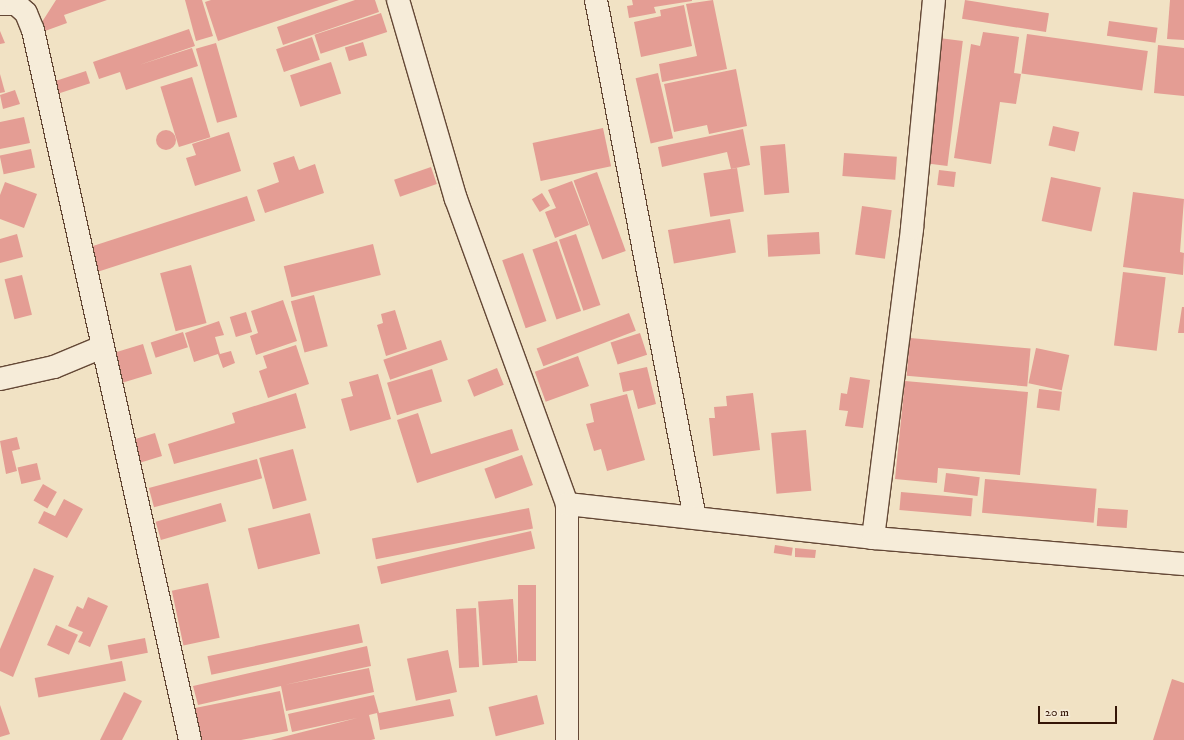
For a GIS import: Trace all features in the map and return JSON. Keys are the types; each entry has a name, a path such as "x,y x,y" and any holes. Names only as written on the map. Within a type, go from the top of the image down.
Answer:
{"street":[{"path":"398,0 456,199 567,504 567,740"},
{"path":"596,0 695,518"},
{"path":"873,538 912,228 934,0"},
{"path":"0,4 16,4 26,13 33,30 190,740"},
{"path":"0,379 54,367 102,347"},
{"path":"567,504 873,538 1184,564"}],"building":[{"path":"56,0 107,0 64,15 67,23 45,31 42,22"},
{"path":"185,0 202,0 213,36 196,41"},
{"path":"211,0 339,0 218,41 205,2"},
{"path":"355,0 375,0 379,12 283,45 277,27"},
{"path":"632,0 692,1 654,7 656,13 629,18 627,6 633,5"},
{"path":"713,0 727,69 662,82 659,64 697,56 686,4"},
{"path":"965,0 1049,13 1046,32 962,19"},
{"path":"1170,0 1184,0 1184,40 1167,39"},
{"path":"684,5 692,46 641,57 634,22 661,16 660,10"},
{"path":"381,13 387,32 321,54 314,35"},
{"path":"1109,21 1158,28 1155,43 1107,36"},
{"path":"189,29 195,46 139,65 192,48 198,66 126,90 120,72 99,79 93,62"},
{"path":"0,31 5,43 0,44"},
{"path":"983,32 1019,37 1014,73 1021,74 1016,104 1000,102 991,164 954,158 971,44 980,46"},
{"path":"1027,34 1148,51 1142,91 1021,74"},
{"path":"312,37 320,60 284,72 276,49"},
{"path":"939,38 963,41 947,166 924,163"},
{"path":"363,42 367,55 349,61 345,48"},
{"path":"216,43 237,117 217,123 196,49"},
{"path":"1158,45 1184,48 1184,96 1154,93"},
{"path":"331,62 341,93 300,107 290,75"},
{"path":"736,69 747,126 709,134 707,125 674,132 664,84"},
{"path":"86,71 90,83 59,94 55,81"},
{"path":"658,73 673,138 651,143 636,78"},
{"path":"0,74 5,92 0,93"},
{"path":"192,77 210,137 179,147 160,87"},
{"path":"15,90 20,104 3,109 0,95"},
{"path":"24,117 30,143 0,149 0,122"},
{"path":"1053,126 1079,132 1075,152 1049,145"},
{"path":"603,128 611,166 541,181 533,143"},
{"path":"743,129 750,165 731,169 727,152 662,167 658,147"},
{"path":"166,130 173,133 176,140 173,147 166,150 159,147 156,140 159,133"},
{"path":"229,132 241,171 195,186 186,158 196,155 192,144"},
{"path":"785,144 789,193 764,195 760,146"},
{"path":"31,149 35,168 4,174 0,156"},
{"path":"844,153 897,157 895,180 842,176"},
{"path":"294,156 299,170 315,164 324,193 265,213 257,190 279,182 273,163"},
{"path":"431,167 437,184 400,197 394,180"},
{"path":"737,168 744,211 710,217 703,173"},
{"path":"939,170 956,172 954,187 937,185"},
{"path":"597,172 626,251 602,259 574,181"},
{"path":"1051,177 1101,188 1092,232 1042,221"},
{"path":"572,181 589,225 555,238 545,212 556,208 548,190"},
{"path":"5,182 37,194 24,228 0,219 0,195"},
{"path":"1133,192 1184,199 1180,252 1184,253 1183,275 1123,267"},
{"path":"542,193 550,206 540,212 532,199"},
{"path":"247,196 255,221 97,272 89,247"},
{"path":"862,206 892,210 885,259 855,255"},
{"path":"730,219 736,252 674,263 668,230"},
{"path":"819,232 820,254 768,257 767,235"},
{"path":"17,234 23,257 0,263 0,239"},
{"path":"576,234 600,305 583,311 559,240"},
{"path":"557,241 581,311 557,319 532,249"},
{"path":"373,244 381,275 291,297 284,266"},
{"path":"523,253 546,321 526,328 502,260"},
{"path":"191,265 207,323 176,331 160,273"},
{"path":"1123,272 1166,277 1157,351 1114,345"},
{"path":"22,275 32,315 14,319 5,279"},
{"path":"314,295 328,346 305,352 291,301"},
{"path":"283,300 297,341 256,355 250,336 258,333 251,311"},
{"path":"1182,307 1184,307 1184,333 1178,333"},
{"path":"395,310 407,349 386,356 377,325 383,323 381,314"},
{"path":"246,312 252,332 236,337 230,317"},
{"path":"629,313 636,331 543,366 537,348"},
{"path":"219,321 224,335 215,337 220,354 231,351 235,363 223,368 218,354 194,362 185,333"},
{"path":"183,332 188,347 156,358 151,343"},
{"path":"640,333 647,355 618,364 611,343"},
{"path":"910,338 1031,349 1027,386 907,376"},
{"path":"441,340 448,360 390,380 383,360"},
{"path":"143,344 152,374 122,383 113,353"},
{"path":"296,345 309,384 268,398 259,371 267,368 263,356"},
{"path":"1036,348 1069,355 1062,390 1029,383"},
{"path":"578,356 589,386 546,402 535,372"},
{"path":"647,367 656,404 638,409 633,390 623,392 619,373"},
{"path":"497,368 504,385 474,397 467,380"},
{"path":"432,369 442,402 397,415 387,383"},
{"path":"378,374 391,419 350,431 341,399 353,396 349,382"},
{"path":"850,377 870,380 863,428 845,426 848,411 839,410 841,393 847,394"},
{"path":"905,381 1028,392 1020,475 938,468 937,483 895,479"},
{"path":"1039,389 1062,392 1060,411 1037,408"},
{"path":"296,393 306,428 174,464 168,444 235,423 232,413"},
{"path":"753,393 760,450 713,456 709,418 715,418 714,407 727,406 726,396"},
{"path":"627,394 645,460 607,471 601,449 594,451 586,424 594,422 590,404"},
{"path":"418,413 431,454 512,429 519,450 417,483 397,420"},
{"path":"806,430 811,491 776,494 771,433"},
{"path":"155,433 162,456 140,463 133,440"},
{"path":"17,437 20,449 12,451 17,471 6,474 0,441"},
{"path":"293,449 307,500 273,509 259,458"},
{"path":"522,455 533,485 495,499 484,469"},
{"path":"257,459 262,478 154,507 149,488"},
{"path":"37,463 41,480 21,484 18,467"},
{"path":"946,473 980,477 977,496 944,492"},
{"path":"985,479 1097,489 1094,523 982,513"},
{"path":"43,484 57,492 47,508 34,500"},
{"path":"901,492 973,498 971,516 899,510"},
{"path":"64,499 83,509 67,538 38,523 44,511 55,516"},
{"path":"221,503 226,521 161,540 156,522"},
{"path":"529,508 533,529 376,559 372,539"},
{"path":"1098,508 1128,510 1127,528 1097,526"},
{"path":"310,513 320,554 258,569 248,528"},
{"path":"531,531 535,549 381,584 377,567"},
{"path":"775,545 793,548 792,556 774,553"},
{"path":"795,548 816,550 815,558 795,557"},
{"path":"34,568 54,576 13,677 0,671 0,649"},
{"path":"208,583 220,638 183,645 172,591"},
{"path":"518,585 536,585 536,661 518,661"},
{"path":"88,597 108,606 90,647 78,642 83,632 68,626 77,606 83,609"},
{"path":"513,599 517,663 483,665 478,601"},
{"path":"476,608 479,667 459,668 456,609"},
{"path":"359,624 363,643 211,675 207,656"},
{"path":"56,625 78,635 69,655 47,645"},
{"path":"145,638 148,653 111,660 108,645"},
{"path":"367,646 371,666 284,685 369,668 374,692 286,711 281,686 198,705 193,686"},
{"path":"448,650 457,692 416,701 407,659"},
{"path":"122,661 126,681 38,698 35,678"},
{"path":"1172,679 1184,683 1184,740 1153,740"},
{"path":"280,691 288,731 241,740 202,740 195,708"},
{"path":"124,692 142,701 122,740 100,740"},
{"path":"374,695 379,713 450,699 454,716 380,730 377,713 369,715 375,739 371,740 271,740 357,718 292,732 288,714"},
{"path":"537,695 544,724 496,736 488,707"},
{"path":"0,705 10,734 0,737"}]}
